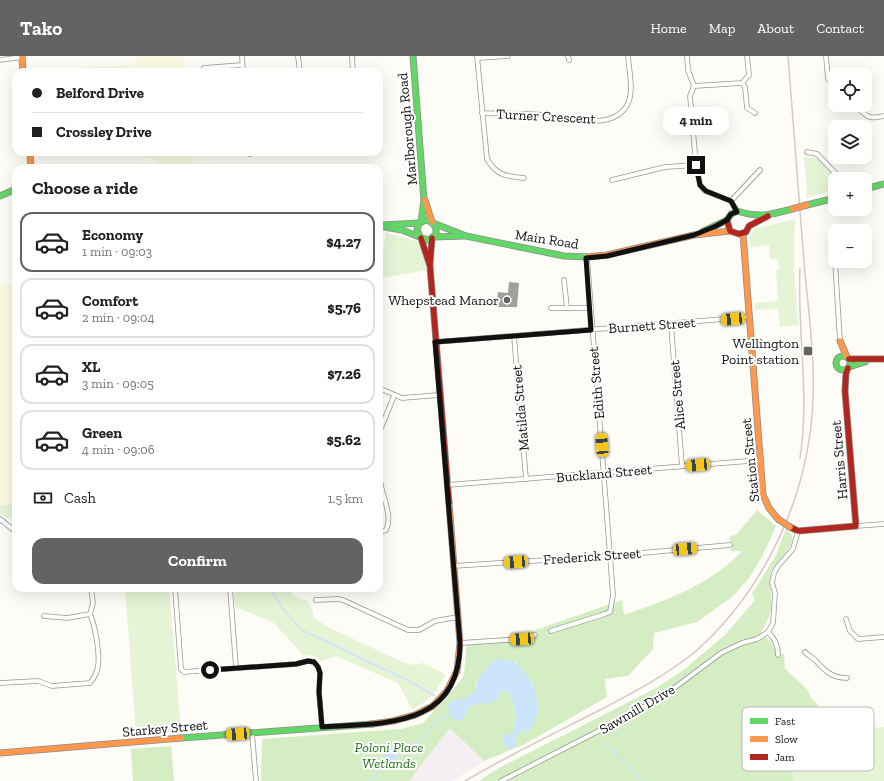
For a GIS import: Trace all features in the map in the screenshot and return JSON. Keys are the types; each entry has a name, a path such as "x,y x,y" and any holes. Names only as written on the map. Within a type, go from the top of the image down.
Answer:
{"street":[{"path":"242,56 242,68"},
{"path":"298,56 300,68"},
{"path":"352,56 353,68"},
{"name":"Marlborough Road","path":"413,56 424,200 420,223"},
{"path":"508,56 478,57 487,159 492,168 502,175 524,178"},
{"name":"Turner Crescent","path":"482,113 546,115 588,122 616,116 626,108 630,100 628,56"},
{"path":"687,56 688,70 694,86 690,96 696,165 700,185 706,191 731,201 737,212 747,215 770,215"},
{"path":"694,86 742,83 749,75 747,56"},
{"path":"826,56 828,78"},
{"path":"0,60 22,57 23,68"},
{"path":"204,68 242,65"},
{"path":"742,83 745,87 747,108 755,113"},
{"path":"862,112 871,119 884,116"},
{"path":"807,152 817,154 834,172"},
{"path":"612,180 665,167 696,165"},
{"path":"731,201 760,170"},
{"path":"872,187 884,184"},
{"path":"0,196 12,191"},
{"name":"Marlborough Road","path":"424,200 433,222"},
{"path":"743,234 749,226 770,215 828,200"},
{"name":"Main Road","path":"694,235 716,226 727,220 731,214 737,212"},
{"path":"747,215 750,222 749,226"},
{"path":"383,226 420,223 426,220 433,222 436,229 433,238 430,266"},
{"path":"727,220 730,230"},
{"name":"Main Road","path":"433,222 466,236 564,256 586,258 607,256 694,235 730,230 736,234 743,234"},
{"path":"420,223 417,230 430,266"},
{"path":"383,227 408,232 428,240 433,238"},
{"name":"Station Street","path":"743,234 763,495 765,503 772,514 798,531"},
{"name":"Main Road","path":"433,238 466,236"},
{"name":"Edith Street","path":"551,631 610,612 613,595 586,258"},
{"name":"Starkey Street","path":"0,753 322,727 371,725 407,719 432,707 444,695 455,676 460,643 439,395 430,266"},
{"path":"835,268 840,341 839,358 836,362 838,368 843,370 869,360"},
{"path":"564,280 567,308"},
{"path":"551,308 589,308"},
{"name":"Burnett Street","path":"435,342 749,318"},
{"name":"Alice Street","path":"671,324 682,466"},
{"name":"Matilda Street","path":"514,336 526,479"},
{"path":"840,341 850,362 848,368"},
{"path":"839,358 842,356 869,360 884,359"},
{"name":"Harris Street","path":"838,368 845,391"},
{"name":"Harris Street","path":"848,368 846,373 845,391 856,526"},
{"path":"383,390 394,396 402,398 439,395"},
{"path":"383,423 394,396"},
{"name":"Buckland Street","path":"447,485 761,460"},
{"path":"383,491 386,501 389,526 383,531"},
{"path":"0,519 12,529"},
{"path":"778,655 775,640 768,632 773,623 775,593 772,583 774,573 778,566 794,549 798,531 884,524"},
{"name":"Frederick Street","path":"453,566 609,556 730,545"},
{"path":"0,683 38,681 52,686 90,683 95,676 98,665 95,624 90,614 93,603 92,592"},
{"path":"175,592 181,669 184,672 296,664 308,661 314,662 320,673 319,686 322,727"},
{"path":"230,592 236,668"},
{"path":"316,600 343,600 408,630 419,630 434,621 458,617"},
{"path":"44,616 67,618 90,614"},
{"path":"846,619 850,631 858,639 884,637"},
{"name":"Sawmill Drive","path":"501,781 622,719 665,695 721,653 742,643 757,639 768,632"},
{"path":"460,643 522,639 535,635"},
{"path":"806,652 823,670 838,678 847,678"},
{"path":"252,733 256,781"}],"shaded area":[{"path":"450,727 484,761 453,781 409,781"}],"green space":[{"path":"135,56 184,56 186,68 136,68"},
{"path":"131,65 131,68 76,68"},
{"path":"192,156 194,164 158,164 157,160 142,157"},
{"path":"804,156 817,158 831,172 828,172 828,192 806,198 807,190"},
{"path":"795,219 794,269 798,325 780,327 778,309 755,310 755,303 778,301 776,270 779,270 778,259 770,259 769,245 750,247 750,235 754,229"},
{"path":"386,233 418,241 424,253 426,270 383,278 383,251"},
{"path":"12,283 12,504 0,505 0,284"},
{"path":"12,504 12,520 0,514 0,505"},
{"name":"Poloni Place Wetlands","path":"757,510 776,526 763,555 749,578 732,597 697,622 654,633 653,649 628,676 605,679 607,697 525,744 484,761 450,728 409,781 261,781 262,739 401,729 423,723 461,680 464,674 467,640 518,636 622,600 624,615 672,597 702,582 730,563 742,551 731,551 730,536 736,535","holes":["516,662 533,684 521,732 515,737 513,729 515,719 514,709 507,690 499,694 487,704 479,703 468,708 465,715 456,699 464,699 475,691 476,682"]},
{"path":"786,529 792,535 791,545 771,572 771,610 761,632 773,644 776,653 784,654 785,669 806,688 812,699 820,707 742,707 742,771 791,771 794,781 501,781 500,779 496,781 479,781 497,769 658,687 682,671 725,635 755,600 752,594 776,555"},
{"path":"125,592 169,592 181,731 136,734"},
{"path":"234,592 292,592 293,596 308,601 313,611 314,618 330,628 400,661 413,665 423,663 446,675 432,695 424,703 412,709 398,683 336,656 322,661 313,656 303,655 274,623 235,607"},
{"path":"884,727 884,781 786,781 786,771 874,771 874,728"},
{"path":"171,746 174,781 133,781 131,749"}],"water":[{"path":"496,659 510,660 516,663 527,675 537,696 538,711 536,718 528,731 521,732 515,737 516,746 512,749 507,749 502,739 505,733 513,735 515,721 514,706 507,690 499,694 496,701 487,704 478,703 468,708 462,721 453,718 448,708 448,704 456,699 464,699 475,691 480,677"},
{"path":"390,747 398,750 398,753 396,759 387,764 382,758"}],"building":[{"name":"Whepstead Manor","path":"509,282 519,283 517,307 496,307 498,292 508,293"}],"waterway":[{"path":"273,592 284,610 302,630 413,683 435,696"},
{"path":"439,720 452,715"},
{"path":"396,751 409,747 421,740 435,722"},
{"path":"602,741 644,781"},
{"path":"370,781 388,762"}],"railway":[{"path":"465,781 515,753 638,690 685,660 721,626 743,599 763,569 779,538 793,505 803,471 810,436 813,401 811,332 788,56"},
{"path":"800,268 800,315 804,411 800,458"}],"traffic: fast":[{"path":"413,56 424,200 421,222"},
{"path":"872,187 884,184"},
{"path":"0,196 12,191"},
{"path":"807,205 828,200"},
{"path":"702,232 727,220 731,214 737,211 764,215 792,209"},
{"path":"383,227 402,230 427,240 431,239 436,234 436,229 433,223 426,220 419,223 417,230 420,237"},
{"path":"383,225 419,223"},
{"path":"433,223 466,236 564,256 587,257"},
{"path":"433,237 464,236"},
{"path":"843,356 848,358 850,363 848,368 843,370 838,368 836,363 838,358 843,356"},
{"path":"849,367 865,362"},
{"path":"181,738 372,724"}],"traffic: slow":[{"path":"22,56 23,68"},
{"path":"30,156 31,164"},
{"path":"425,200 432,222"},
{"path":"792,209 807,205"},
{"path":"587,257 607,255 694,235 730,231"},
{"path":"743,234 763,495 769,508 778,519"},
{"path":"840,341 847,357"},
{"path":"372,724 393,721 415,715 433,706 447,691 457,671 460,643 449,503"},
{"path":"778,519 790,527"},
{"path":"0,753 181,738"}],"traffic: jam":[{"path":"727,220 730,231 739,234 746,232 749,226 768,216"},
{"path":"421,238 430,266 449,503"},
{"path":"430,264 432,238"},
{"path":"849,359 884,359"},
{"path":"790,527 798,531 856,526 845,391 846,373 848,368"}],"place":[{"name":"Whepstead Manor","path":"507,300"},
{"name":"Wellington Point station","path":"808,351"}],"route":[{"path":"210,670 296,664 308,661 314,662 320,673 319,692 322,727 371,725 407,719 417,716 432,707 444,695 455,676 460,643 435,342 591,330 589,283 586,258 607,256 694,235 716,226 727,220 731,214 737,212 731,201 706,191 700,185 696,165"}]}
